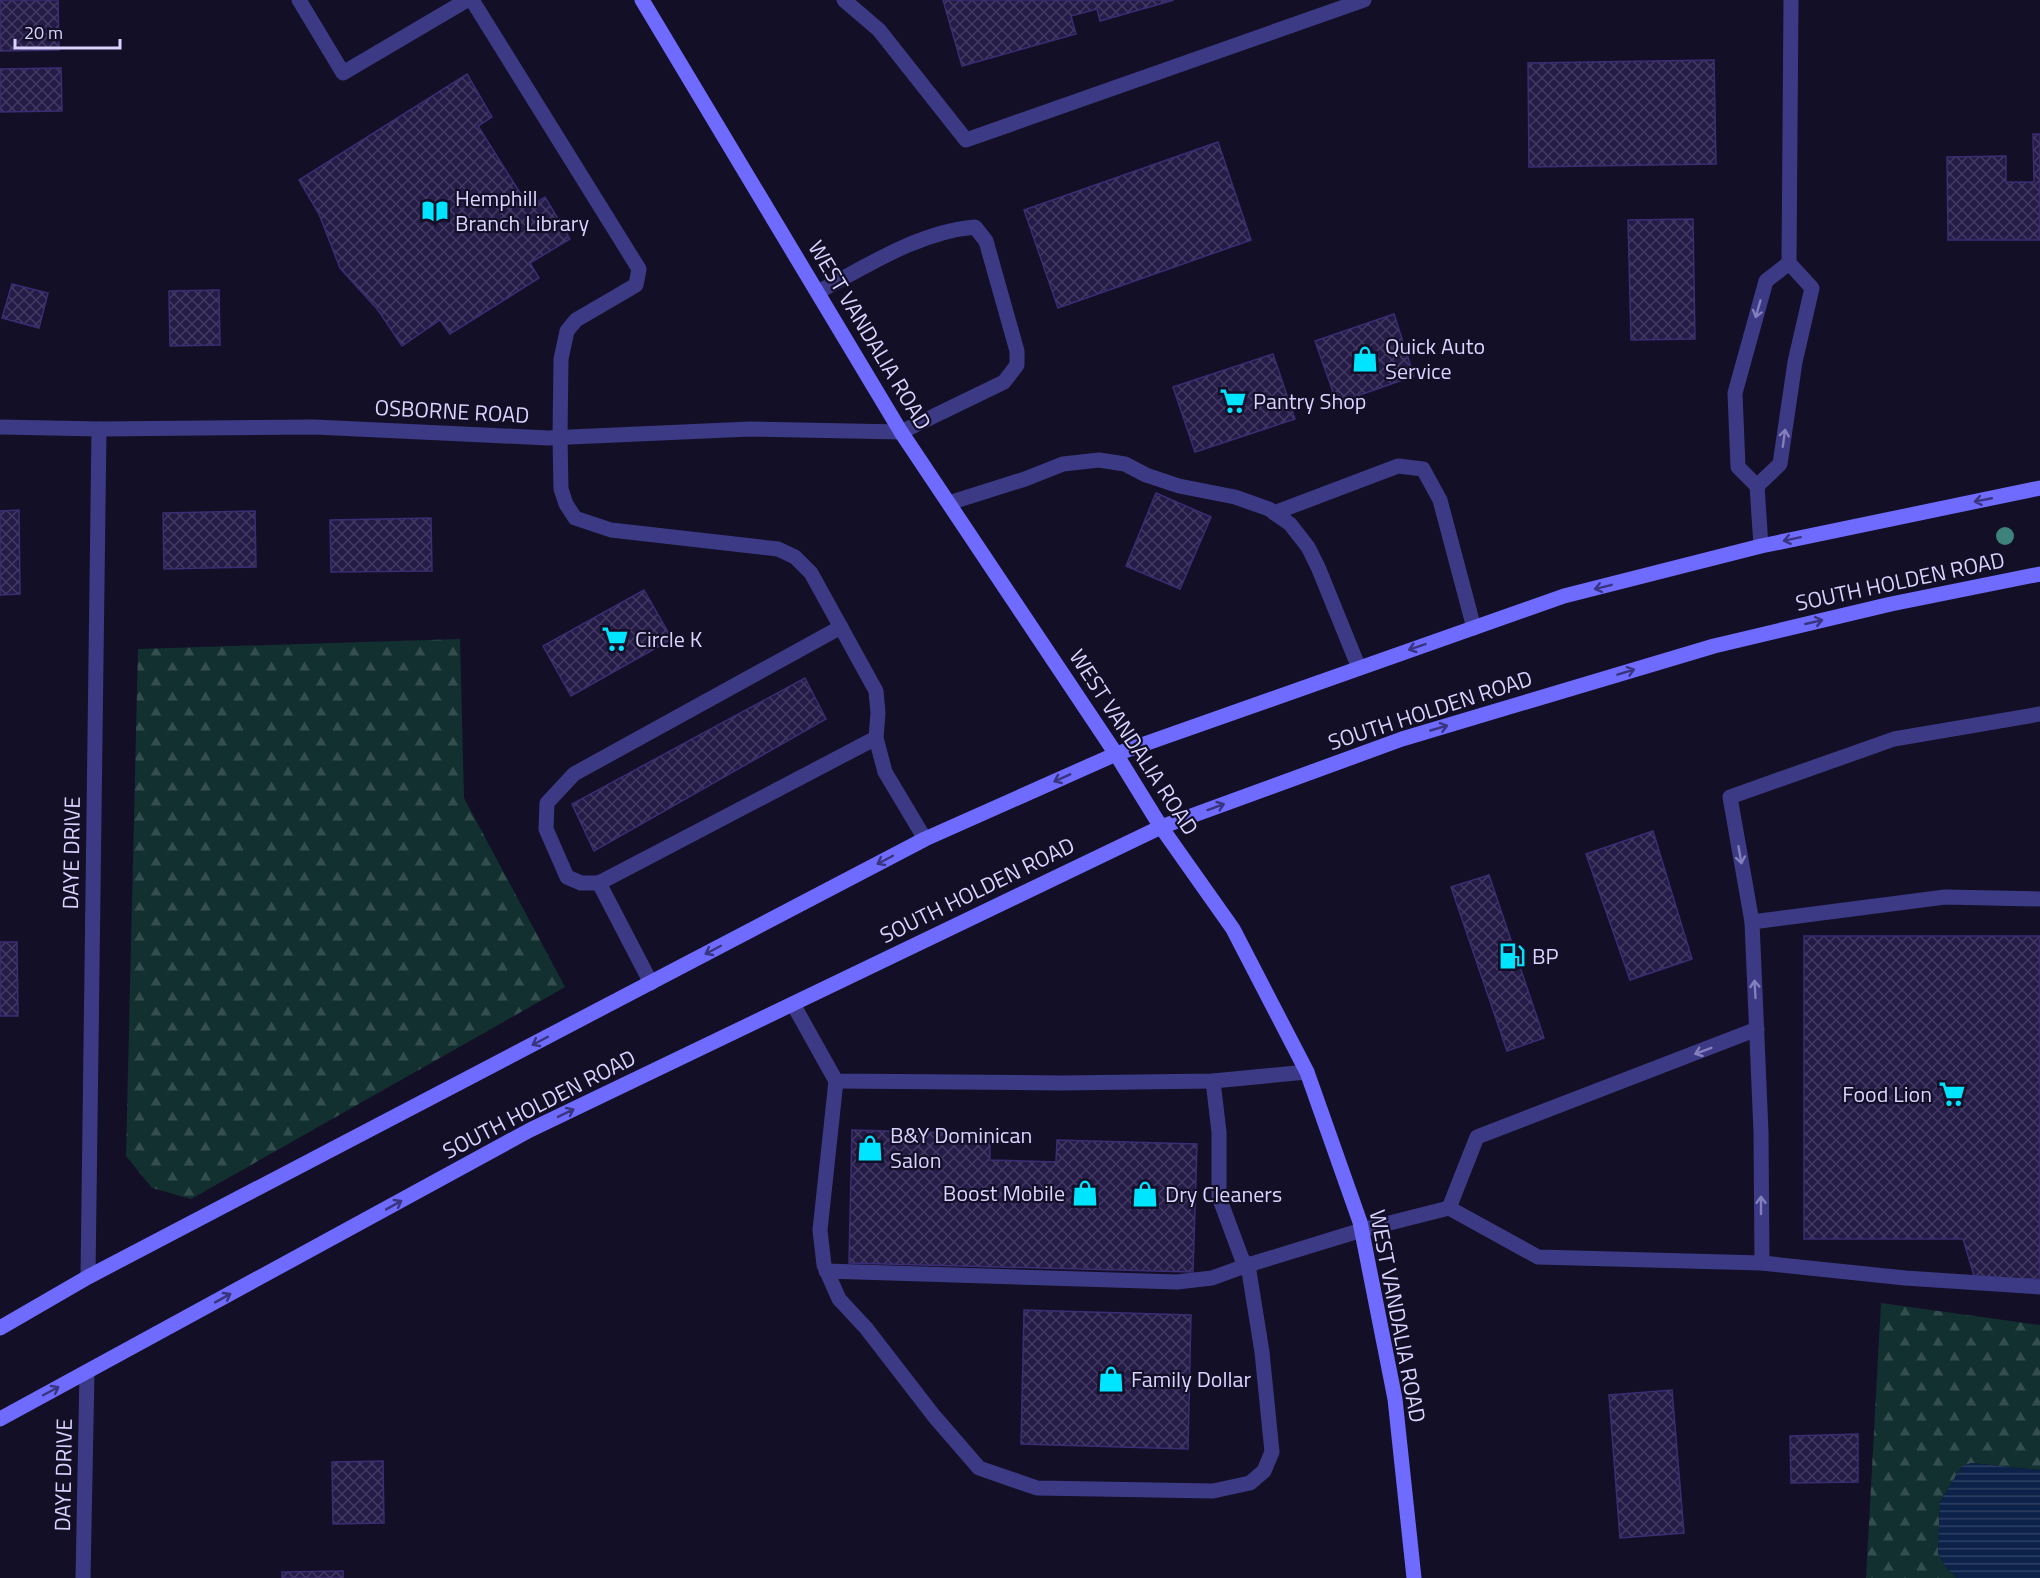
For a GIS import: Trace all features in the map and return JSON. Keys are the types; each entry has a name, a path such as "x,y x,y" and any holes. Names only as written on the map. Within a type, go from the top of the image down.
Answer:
{"main road":[{"name":"WEST VANDALIA ROAD","path":"642,0 901,432 1116,754 1161,827 1233,929 1307,1071 1362,1230 1395,1399 1414,1578"},
{"path":"0,1328 88,1277 926,839 1116,754 1564,596 1761,546 2040,488"},
{"name":"SOUTH HOLDEN ROAD","path":"0,1419 530,1130 1161,827 1402,739 1714,646 1891,604 2040,574"}],"street":[{"path":"299,0 343,73 469,0 639,269 636,285 576,320 567,331 561,359 560,437 561,489 566,504 575,518 611,530 778,549 795,557 811,573 876,691 878,713 876,738 885,772 926,839"},
{"path":"844,0 879,30 966,140 1364,0"},
{"path":"1757,486 1780,464 1795,362 1812,288 1789,263 1791,0"},
{"path":"818,292 897,249 954,229 975,227 986,241 1017,351 1017,365 1004,382 901,432"},
{"path":"1761,546 1757,486 1738,467 1735,393 1766,281 1789,263"},
{"name":"OSBORNE ROAD","path":"0,427 99,429 315,427 560,437 750,429 901,432"},
{"name":"DAYE DRIVE","path":"88,1277 99,429"},
{"path":"949,503 1026,479 1063,464 1099,460 1125,464 1146,476 1194,490 1235,497 1269,509 1290,524 1308,547 1359,668"},
{"path":"1274,513 1398,466 1422,469 1440,500 1474,628"},
{"path":"841,627 574,774 548,803 546,829 567,877 581,883 598,883 876,738"},
{"path":"1762,1263 1761,1142 1752,922 1730,797 1894,739 2040,714"},
{"path":"598,883 651,983"},
{"path":"1752,922 1945,897 2040,899"},
{"path":"793,1004 836,1081 820,1230 824,1266 839,1299 866,1328 934,1416 979,1468 1037,1488 1213,1491 1250,1483 1264,1471 1272,1452 1262,1352 1248,1265 1242,1259 1219,1197 1219,1132 1213,1081"},
{"path":"1449,1208 1477,1137 1757,1029"},
{"path":"836,1081 1061,1083 1213,1081 1307,1071"},
{"path":"826,1271 1177,1282 1212,1278 1362,1230 1449,1208 1539,1257 1762,1263 1905,1278 2040,1287"},
{"name":"DAYE DRIVE","path":"84,1578 87,1372"}],"green space":[{"path":"460,639 464,798 565,987 191,1199 152,1188 126,1156 138,649"},
{"path":"1881,1303 2040,1325 2040,1470 1972,1463 1962,1466 1940,1502 1938,1553 1945,1566 1957,1578 1866,1578"}],"water":[{"path":"1971,1463 2040,1470 2040,1578 1957,1578 1945,1566 1938,1553 1940,1502 1962,1466"}],"building":[{"path":"0,0 58,0 59,50 0,51"},
{"path":"943,0 1174,0 1100,21 1097,9 1071,16 1076,34 962,66"},
{"path":"1714,60 1716,164 1529,167 1528,63"},
{"path":"61,68 62,111 0,112 0,69"},
{"name":"Hemphill Branch Library","path":"467,74 492,117 478,126 529,207 545,197 570,239 530,263 539,278 450,334 440,320 402,346 378,310 340,268 319,214 299,180"},
{"path":"2033,134 2040,134 2040,240 1948,240 1947,157 2006,156 2006,182 2034,182"},
{"path":"1218,142 1251,240 1058,308 1024,210"},
{"path":"1693,219 1695,339 1631,340 1628,220"},
{"path":"12,284 48,293 39,328 2,318"},
{"path":"219,290 220,345 170,346 169,291"},
{"path":"1394,314 1414,376 1337,403 1315,341"},
{"path":"1273,354 1295,419 1195,452 1173,387"},
{"path":"1156,493 1211,517 1180,589 1126,566"},
{"path":"19,510 20,594 0,595 0,511"},
{"path":"255,511 256,567 164,569 163,513"},
{"path":"431,518 432,571 331,572 330,520"},
{"path":"644,590 672,639 571,696 543,646"},
{"path":"805,678 826,719 594,851 572,804"},
{"path":"1653,831 1692,959 1630,980 1586,854"},
{"path":"1489,875 1544,1038 1507,1051 1451,887"},
{"path":"1804,936 2040,936 2040,1279 1975,1279 1963,1239 1804,1239"},
{"path":"0,942 17,942 18,1016 0,1016"},
{"path":"852,1130 990,1134 990,1160 1056,1162 1057,1140 1197,1144 1193,1272 849,1263"},
{"path":"1024,1310 1191,1315 1188,1449 1021,1444"},
{"path":"1672,1390 1684,1533 1620,1538 1609,1395"},
{"path":"1858,1434 1858,1482 1791,1483 1790,1436"},
{"path":"383,1461 384,1523 333,1524 332,1462"},
{"path":"343,1571 343,1578 282,1578 282,1572"}],"place":[{"name":"Hemphill Branch Library","path":"435,211"},
{"name":"Quick Auto Service","path":"1365,359"},
{"name":"Pantry Shop","path":"1233,401"},
{"name":"Circle K","path":"615,639"},
{"name":"BP","path":"1512,956"},
{"name":"Food Lion","path":"1952,1094"},
{"name":"B&Y Dominican Salon","path":"870,1148"},
{"name":"Boost Mobile","path":"1085,1193"},
{"name":"Dry Cleaners","path":"1145,1194"},
{"name":"Family Dollar","path":"1111,1379"}]}
